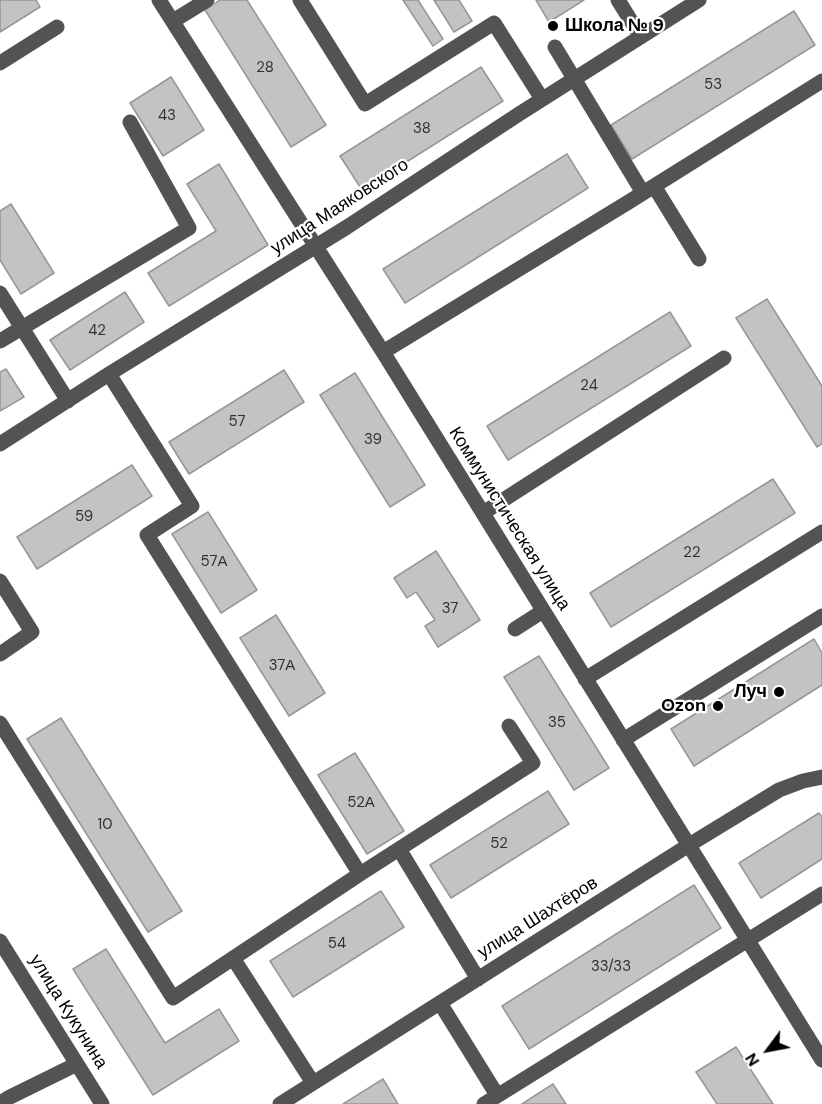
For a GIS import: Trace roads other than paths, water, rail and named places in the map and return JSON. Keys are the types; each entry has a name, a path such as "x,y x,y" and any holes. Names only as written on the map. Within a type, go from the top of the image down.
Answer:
{"street":[{"name":"Коммунистическая улица","path":"159,0 383,352 688,846 822,1058"},
{"path":"173,21 207,0"},
{"path":"300,0 365,104 494,23 542,99"},
{"path":"618,0 641,37"},
{"name":"улица Маяковского","path":"0,444 316,247 542,99 699,0"},
{"path":"0,63 57,27"},
{"path":"555,47 649,190 699,260"},
{"path":"383,352 649,190 822,81"},
{"path":"0,341 189,228 130,122"},
{"path":"0,293 68,401"},
{"path":"483,513 724,358"},
{"path":"109,374 192,506 147,535 360,874"},
{"path":"585,679 822,532"},
{"path":"0,581 32,632 0,654"},
{"path":"515,629 543,611"},
{"path":"623,740 822,616"},
{"path":"0,723 173,998 533,763 509,726"},
{"name":"улица Шахтёров","path":"280,1104 779,790 822,777"},
{"path":"399,849 478,979"},
{"path":"484,1104 822,894"},
{"name":"улица Кукунина","path":"0,941 102,1104"},
{"path":"233,958 313,1083"},
{"path":"440,1003 497,1095"},
{"path":"0,1104 77,1064"}],"place":[{"name":"Школа № 9","path":"553,26"},
{"name":"Луч","path":"779,692"},
{"name":"Ozon","path":"718,706"}]}
